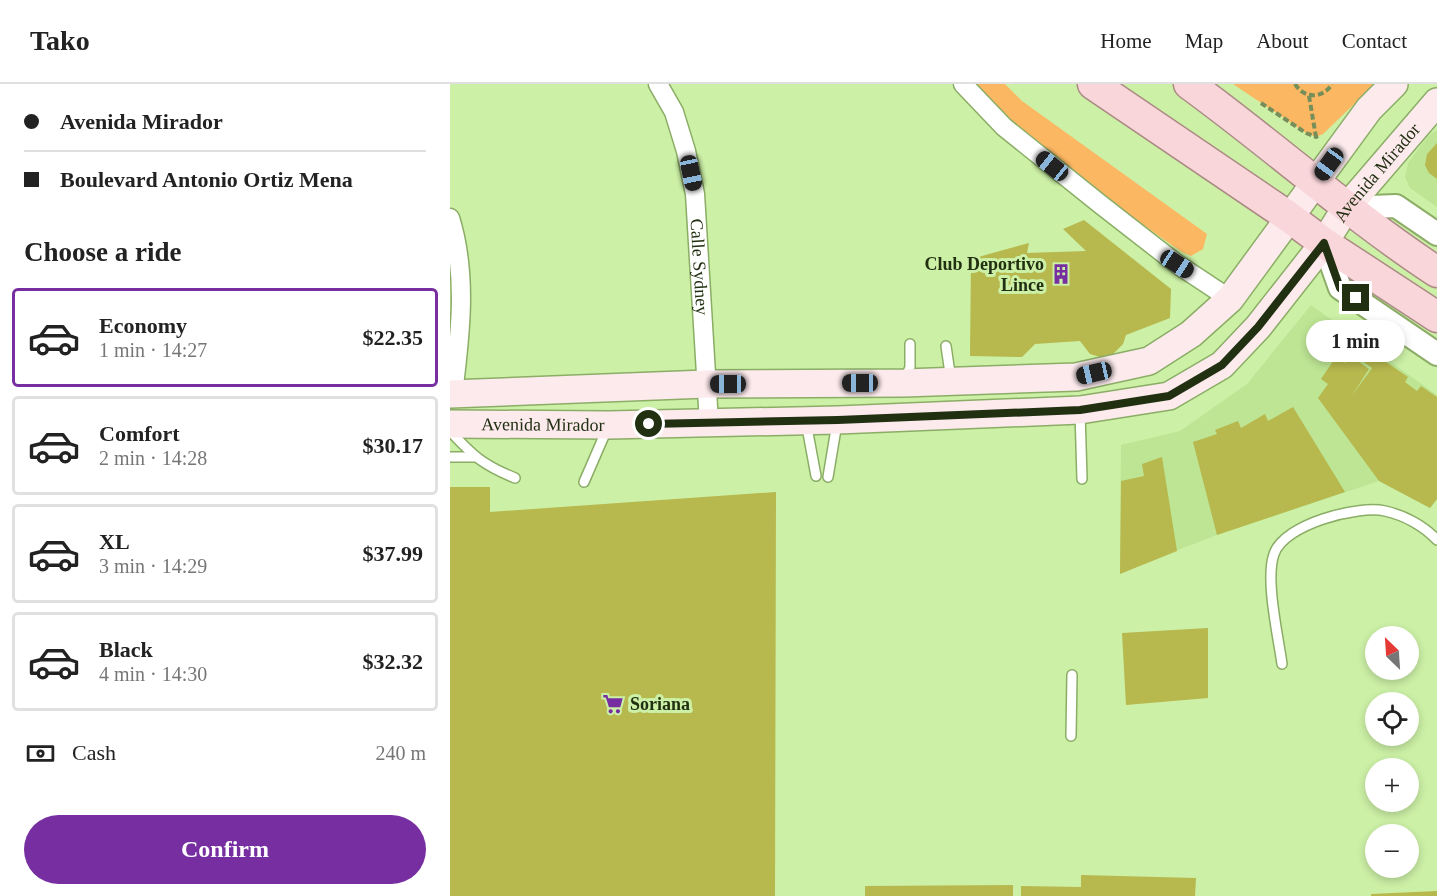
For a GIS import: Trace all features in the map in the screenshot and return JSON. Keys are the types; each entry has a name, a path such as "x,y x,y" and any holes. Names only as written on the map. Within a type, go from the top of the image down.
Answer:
{"main road":[{"path":"1093,84 1324,243 1437,317"},
{"path":"1189,84 1316,182 1346,208 1437,272"},
{"name":"Avenida Mirador","path":"452,394 706,384 904,383 1076,377 1149,361 1191,334 1230,299 1369,109 1394,84"},
{"name":"Avenida Mirador","path":"450,424 609,425 838,420 1080,410 1169,396 1222,365 1258,327 1324,243 1346,208 1435,104"}],"street":[{"name":"Calle Sydney","path":"658,84 674,112 695,194 709,423"},
{"path":"963,84 1004,127 1177,264 1230,299"},
{"path":"1346,208 1396,206 1437,234"},
{"path":"450,218 460,263 460,332 452,394"},
{"path":"1324,243 1340,288 1437,354"}],"lane":[{"path":"904,383 910,367 910,344"},
{"path":"946,346 951,382"},
{"path":"1080,410 1082,479"},
{"path":"806,420 816,476"},
{"path":"828,477 838,420"},
{"path":"584,482 609,425"},
{"path":"450,431 474,457 496,471 515,478"},
{"path":"450,457 474,457"},
{"path":"1282,664 1270,573 1274,552 1290,535 1319,521 1350,511 1385,511 1416,523 1436,536"},
{"path":"1071,736 1072,675"}],"path":[{"path":"1295,84 1303,93 1310,96 1327,92 1332,84"},
{"path":"1310,96 1316,137"},
{"path":"1260,102 1306,133 1316,137 1323,134"}],"shaded area":[{"path":"975,84 1005,84 1022,101 1207,234 1203,249 1191,256 1182,252 1044,156"},
{"path":"1233,84 1375,84 1323,134 1316,137 1306,133"},
{"path":"1437,130 1437,207 1410,188 1405,177 1408,163 1428,136"},
{"path":"1311,305 1437,395 1437,499 1430,508 1379,481 1217,535 1120,574 1121,445 1180,431 1247,384"}],"building":[{"path":"1437,143 1437,179 1429,173 1425,165 1427,154"},
{"name":"Club Deportivo Lince","path":"1084,220 1171,289 1170,318 1126,335 1123,344 1113,354 1103,358 1090,354 1080,341 1035,344 1022,357 970,356 971,259 1029,243 1027,253 1086,251 1063,229"},
{"path":"1357,342 1408,377 1405,382 1417,391 1421,386 1437,397 1437,499 1430,508 1379,481 1318,398 1328,384 1321,379 1336,357 1345,363 1351,356 1369,369 1351,397 1372,368 1352,354 1355,350 1352,348"},
{"path":"1293,407 1345,492 1217,535 1193,442 1217,434 1215,430 1238,421 1241,428 1265,414 1268,421"},
{"path":"1162,457 1177,551 1120,574 1121,481 1144,476 1142,464"},
{"name":"Soriana","path":"450,487 490,487 490,512 776,492 775,896 450,896"},
{"path":"1208,628 1208,698 1126,705 1122,633"},
{"path":"1081,875 1196,878 1195,896 1021,896 1021,886 1081,887"},
{"path":"1013,885 1013,896 865,896 865,886"},
{"path":"1437,891 1437,896 1371,896 1371,894"}],"place":[{"name":"Club Deportivo Lince","path":"1061,274"},
{"name":"Soriana","path":"613,704"}],"route":[{"path":"649,424 838,420 1080,410 1169,396 1222,365 1258,327 1324,243 1340,288 1356,298"}]}
